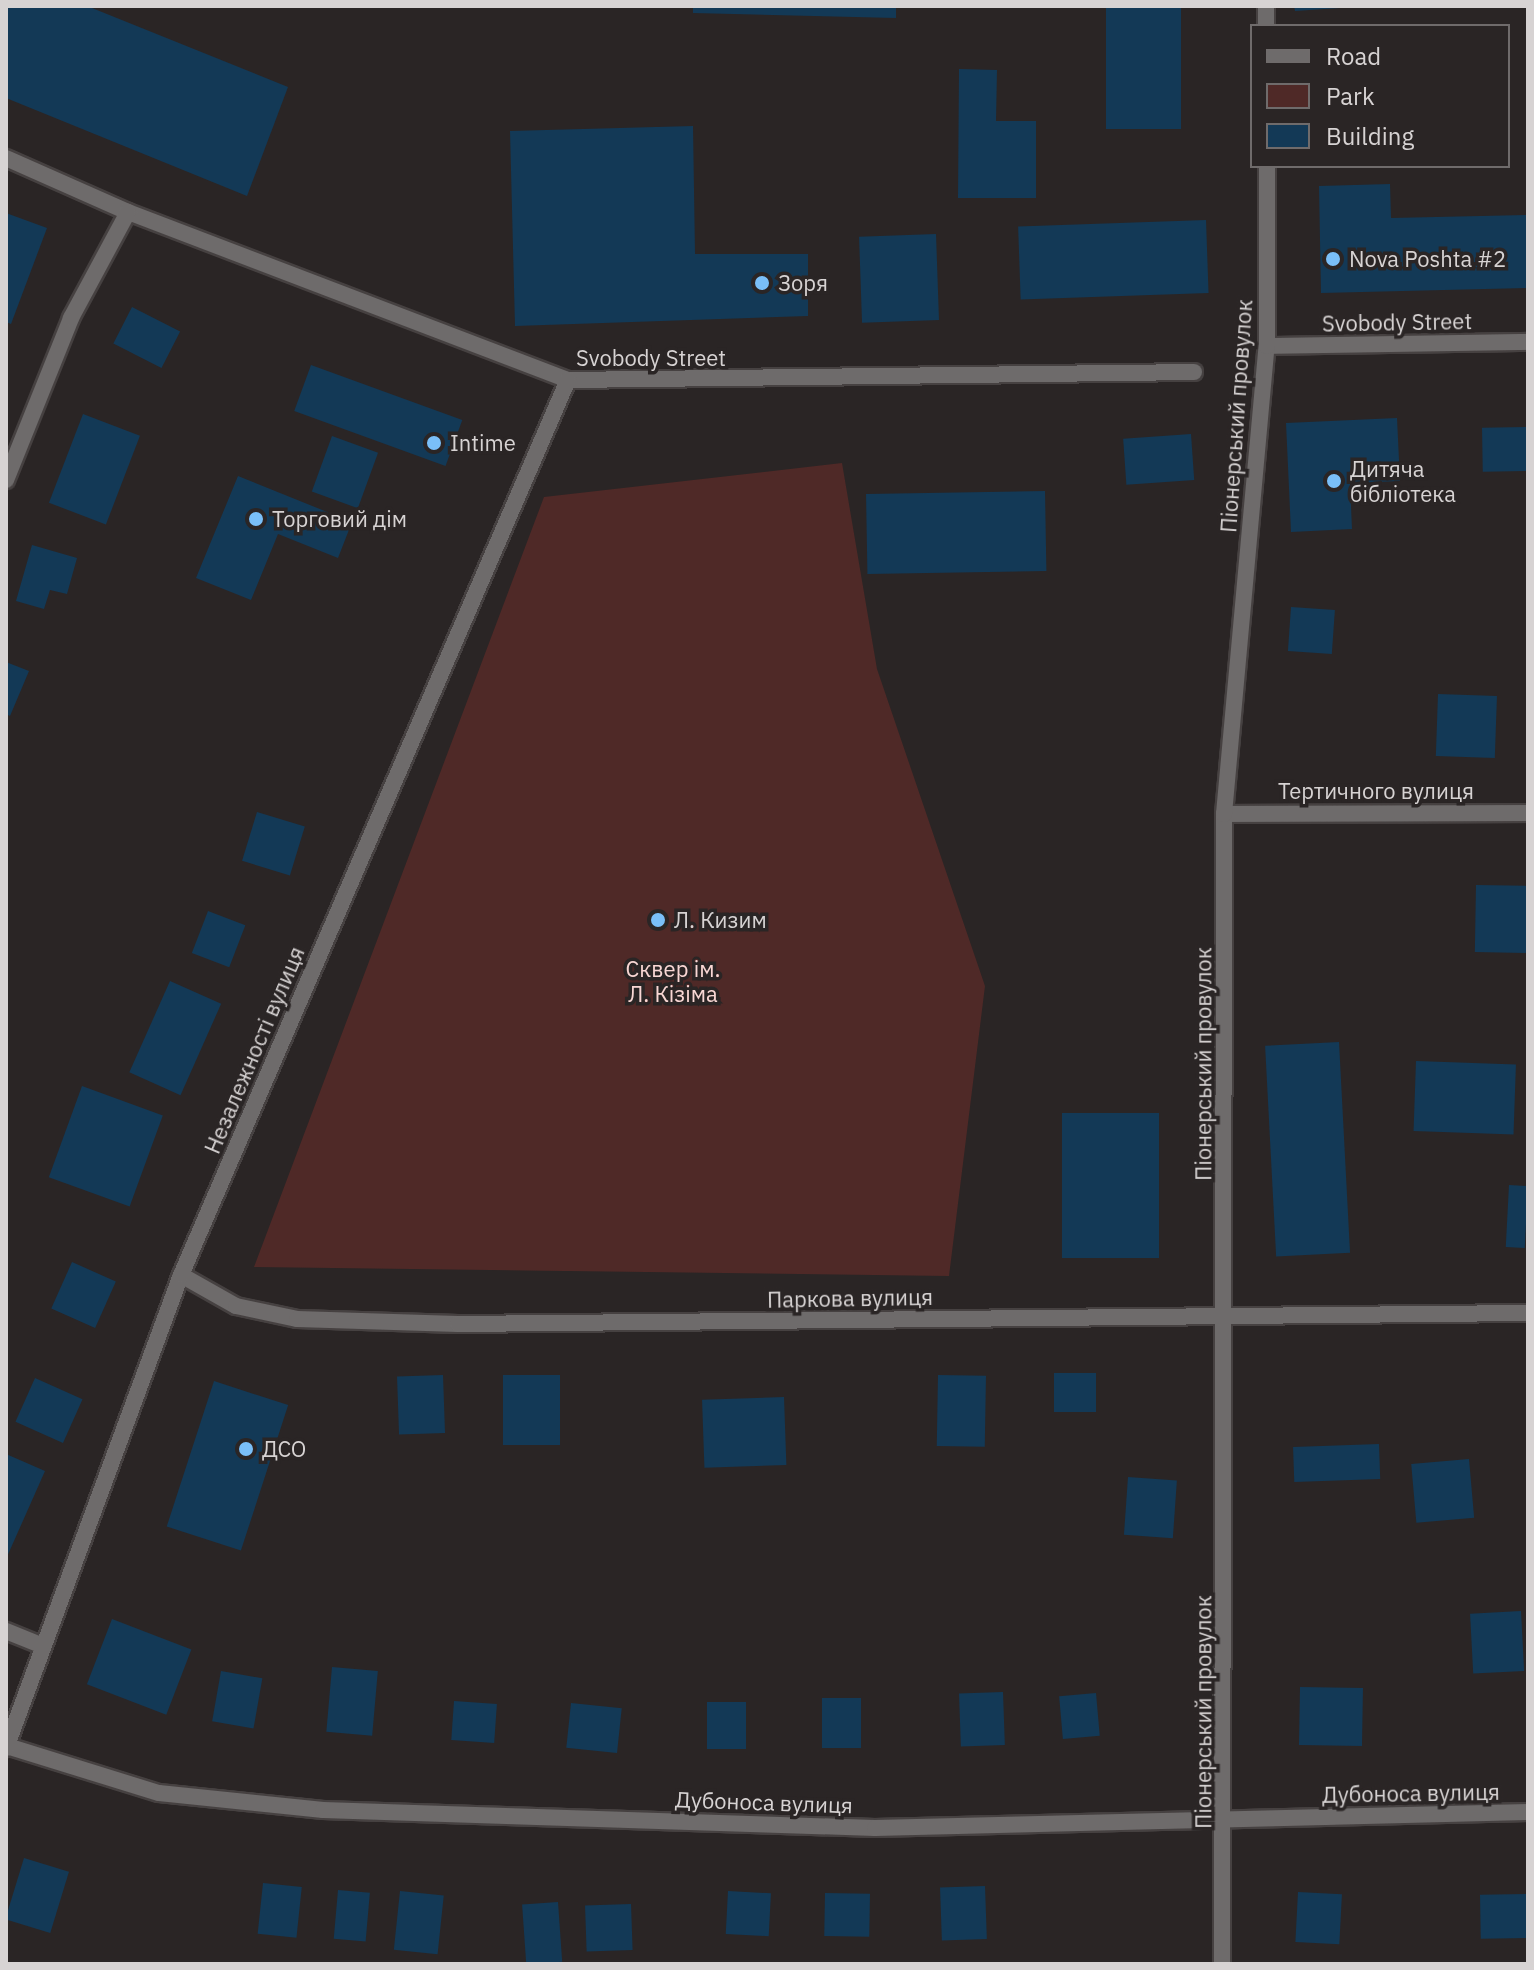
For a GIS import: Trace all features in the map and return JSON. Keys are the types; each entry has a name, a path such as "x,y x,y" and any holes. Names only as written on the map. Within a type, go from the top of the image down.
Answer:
{"street":[{"name":"Svobody Street","path":"6,158 128,212 568,380 1194,372"},
{"name":"Піонерський провулок","path":"1222,1964 1226,1316 1224,814 1267,346 1267,168"},
{"path":"6,480 71,318 128,212"},
{"name":"Svobody Street","path":"1267,346 1528,342"},
{"name":"Незалежності вулиця","path":"6,1747 40,1645 181,1275 568,380"},
{"name":"Тертичного вулиця","path":"1224,814 1528,813"},
{"name":"Паркова вулиця","path":"181,1275 236,1306 311,1320 458,1324 1528,1313"},
{"path":"6,1631 40,1645"},
{"name":"Дубоноса вулиця","path":"6,1747 159,1793 323,1810 875,1828 1528,1812"}],"green space":[{"name":"Сквер ім. Л. Кізіма","path":"842,463 877,669 985,986 949,1276 254,1267 544,497"}],"building":[{"path":"6,6 87,6 288,87 247,196 6,98"},
{"path":"693,6 896,6 896,18 693,13"},
{"path":"1106,6 1181,6 1181,129 1106,129"},
{"path":"1294,6 1340,6 1340,8 1295,11"},
{"path":"959,69 997,70 996,121 1036,121 1036,198 958,198"},
{"path":"693,126 695,254 808,254 808,316 515,326 510,131"},
{"path":"1390,184 1391,218 1528,215 1528,288 1321,293 1319,186"},
{"path":"6,213 47,228 11,324 6,322"},
{"path":"1206,220 1209,293 1021,300 1018,227"},
{"name":"Зоря","path":"936,234 939,320 862,323 859,237"},
{"path":"132,307 180,332 162,368 113,344"},
{"path":"311,365 462,420 446,466 294,411"},
{"path":"83,414 140,436 106,525 49,503"},
{"path":"1397,418 1400,481 1350,483 1352,529 1291,532 1286,423"},
{"path":"1527,427 1528,471 1483,472 1482,428"},
{"path":"1191,434 1194,480 1126,485 1123,439"},
{"path":"332,436 378,453 358,508 312,491"},
{"path":"238,476 352,522 338,558 278,534 251,600 196,578"},
{"path":"1045,491 1046,571 867,574 866,494"},
{"path":"32,545 77,558 67,594 50,590 44,609 16,601"},
{"path":"1291,607 1335,610 1332,654 1288,651"},
{"path":"6,662 29,671 10,716 6,714"},
{"path":"1438,694 1497,696 1495,758 1436,756"},
{"path":"257,812 305,827 290,875 242,861"},
{"path":"1476,885 1528,886 1527,953 1475,952"},
{"path":"208,911 245,925 229,967 192,953"},
{"path":"170,981 221,1004 180,1095 129,1072"},
{"path":"1339,1042 1350,1253 1276,1257 1265,1046"},
{"path":"1416,1061 1516,1064 1513,1134 1414,1131"},
{"path":"82,1086 163,1115 130,1207 49,1177"},
{"path":"1062,1113 1159,1113 1159,1258 1062,1258"},
{"path":"1509,1185 1528,1186 1525,1248 1506,1247"},
{"path":"72,1262 116,1282 95,1328 51,1309"},
{"path":"1054,1373 1096,1373 1096,1412 1054,1412"},
{"path":"443,1375 445,1433 399,1435 397,1377"},
{"path":"503,1375 560,1375 560,1445 503,1445"},
{"path":"938,1375 986,1376 985,1447 937,1446"},
{"path":"35,1378 83,1399 63,1443 15,1422"},
{"path":"214,1381 288,1405 241,1551 167,1527"},
{"path":"784,1397 786,1465 704,1468 702,1400"},
{"path":"1379,1444 1380,1479 1294,1482 1293,1447"},
{"path":"6,1454 45,1471 6,1559"},
{"path":"1469,1459 1474,1518 1416,1523 1411,1464"},
{"path":"1128,1477 1177,1480 1173,1538 1124,1535"},
{"path":"1521,1611 1524,1671 1473,1674 1470,1614"},
{"path":"112,1619 191,1649 166,1715 87,1684"},
{"path":"332,1667 378,1671 372,1736 326,1732"},
{"path":"221,1671 262,1678 254,1729 212,1721"},
{"path":"1300,1687 1363,1688 1362,1746 1299,1745"},
{"path":"1003,1692 1005,1745 961,1747 959,1694"},
{"path":"1096,1693 1100,1736 1063,1739 1059,1696"},
{"path":"822,1698 861,1698 861,1748 822,1748"},
{"path":"454,1701 497,1704 494,1743 451,1740"},
{"path":"707,1702 746,1702 746,1749 707,1749"},
{"path":"571,1703 622,1708 617,1753 566,1748"},
{"path":"24,1858 69,1872 50,1933 6,1919"},
{"path":"263,1883 302,1887 296,1938 258,1934"},
{"path":"985,1886 987,1939 942,1941 940,1888"},
{"path":"338,1890 370,1893 366,1942 334,1939"},
{"path":"400,1891 444,1896 438,1954 394,1950"},
{"path":"728,1891 771,1893 769,1936 726,1934"},
{"path":"1298,1892 1342,1894 1339,1944 1295,1942"},
{"path":"825,1893 870,1894 869,1937 824,1936"},
{"path":"1526,1894 1527,1938 1481,1939 1480,1895"},
{"path":"558,1902 562,1962 526,1964 522,1905"},
{"path":"631,1904 633,1950 587,1952 585,1906"}],"place":[{"name":"Nova Poshta #2","path":"1333,259"},
{"name":"Зоря","path":"762,283"},
{"name":"Intime","path":"434,443"},
{"name":"Дитяча бібліотека","path":"1334,481"},
{"name":"Торговий дім","path":"256,519"},
{"name":"Л. Кизим","path":"658,920"},
{"name":"ДСО","path":"246,1449"}]}
